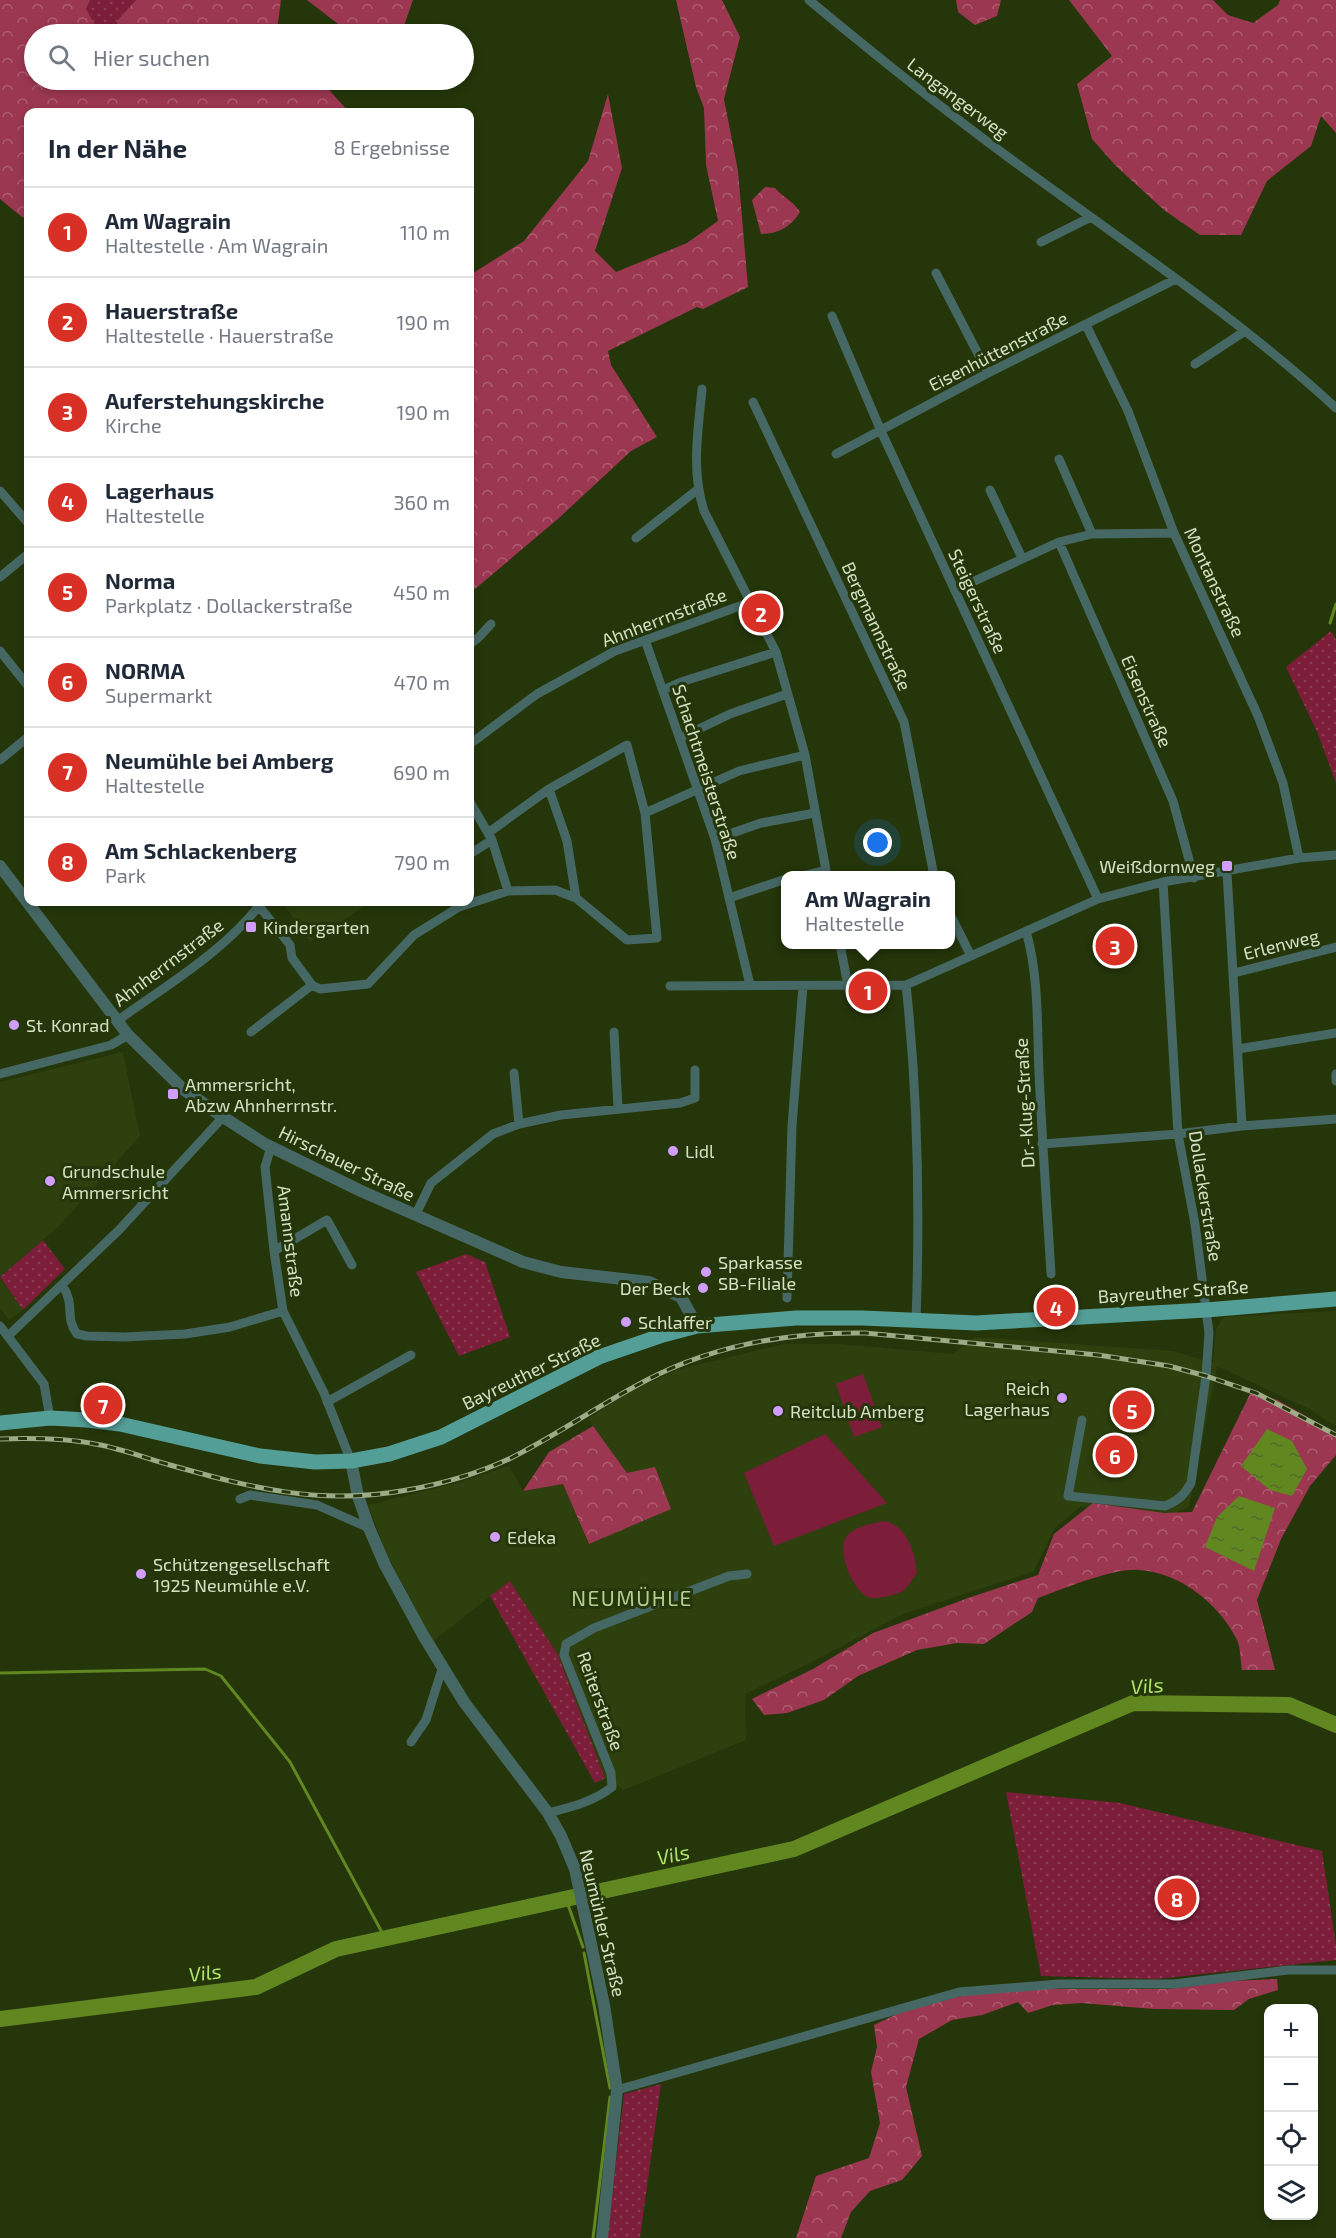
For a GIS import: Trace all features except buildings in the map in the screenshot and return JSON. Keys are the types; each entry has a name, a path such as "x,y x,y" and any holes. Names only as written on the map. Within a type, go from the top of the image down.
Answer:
{"main road":[{"name":"Bayreuther Straße","path":"0,1423 50,1418 120,1424 260,1456 315,1462 351,1461 390,1454 441,1437 599,1357 697,1326 796,1318 863,1318 976,1323 1206,1310 1336,1299"}],"street":[{"name":"Langangerweg","path":"809,0 889,66 1007,157 1245,331 1307,381 1336,408"},
{"path":"1041,242 1091,217"},
{"path":"936,273 988,373"},
{"name":"Eisenhüttenstraße","path":"836,454 988,373 1176,279"},
{"name":"Steigerstraße","path":"832,316 881,431 1098,899"},
{"name":"Montanstraße","path":"1086,325 1128,411 1174,533 1258,716 1284,783 1299,858"},
{"path":"1195,364 1245,331"},
{"path":"702,389 696,463 697,490 704,511 776,652 805,755 827,871"},
{"name":"Bergmannstraße","path":"753,402 904,722 933,871"},
{"path":"1059,459 1092,534"},
{"path":"636,538 697,490"},
{"path":"990,490 1022,558"},
{"path":"0,491 24,518"},
{"path":"955,590 1059,542 1092,534 1174,533"},
{"name":"Eisenstraße","path":"1059,542 1173,801 1194,878"},
{"path":"0,577 24,557"},
{"name":"Ahnherrnstraße","path":"474,741 537,694 615,651 751,602"},
{"path":"474,641 491,624"},
{"name":"Schachtmeisterstraße","path":"645,640 715,839 750,985"},
{"path":"0,651 24,681"},
{"path":"663,690 681,682 776,652"},
{"path":"680,738 730,714 787,694"},
{"path":"0,760 24,740"},
{"path":"474,850 549,789 627,745 645,813 657,938 627,940 576,898 555,890 508,891 474,902"},
{"path":"645,813 739,771 805,755"},
{"path":"549,789 567,841 576,898"},
{"path":"474,809 490,836 508,891"},
{"path":"715,839 761,823 815,813"},
{"path":"670,986 906,986 1098,899 1163,882 1227,873 1299,858 1336,855"},
{"name":"Hirschauer Straße","path":"2,873 24,901"},
{"path":"1227,873 1242,1126"},
{"path":"729,898 781,881"},
{"name":"Dollackerstraße","path":"1082,1420 1068,1496 1165,1506 1183,1496 1191,1483 1206,1376 1209,1334 1195,1224 1178,1134 1163,882"},
{"name":"Hirschauer Straße","path":"28,906 128,1035 183,1089 223,1117 272,1147 415,1216 523,1262 561,1272 649,1282 681,1297 697,1326"},
{"name":"Ahnherrnstraße","path":"117,1021 212,952 246,922 258,906"},
{"path":"261,906 290,945 292,958 312,985 320,989 368,984 414,935 462,906"},
{"path":"955,922 971,956"},
{"name":"Dr.-Klug-Straße","path":"1026,931 1035,978 1042,1144 1051,1274"},
{"name":"Erlenweg","path":"1234,973 1336,947"},
{"path":"841,949 848,986"},
{"path":"251,1032 312,985"},
{"path":"787,1298 792,1126 803,986"},
{"path":"906,986 916,1119 916,1321"},
{"path":"614,1032 618,1108"},
{"path":"1238,1049 1336,1033"},
{"path":"0,1074 111,1045 128,1035"},
{"path":"415,1216 431,1183 493,1134 519,1124 561,1115 680,1103 695,1098 695,1070"},
{"path":"514,1073 519,1124"},
{"path":"1336,1074 1336,1081"},
{"path":"8,1336 119,1230 223,1117"},
{"path":"1042,1144 1336,1119"},
{"name":"Amannstraße","path":"272,1147 266,1167 274,1251 283,1311 327,1402 351,1461"},
{"path":"274,1251 327,1220 352,1265"},
{"path":"62,1285 69,1295 72,1328 77,1334 87,1336 185,1334 230,1327 283,1311"},
{"path":"0,1326 44,1384 50,1418"},
{"path":"327,1402 411,1355"},
{"name":"Neumühler Straße","path":"351,1461 358,1496 369,1528 407,1605 464,1702 548,1813 575,1869 604,2005 617,2090 602,2238"},
{"path":"240,1499 250,1495 317,1505 369,1528"},
{"name":"Reiterstraße","path":"548,1813 600,1796 612,1787 610,1773 564,1655 566,1644 594,1628 729,1576 747,1574"},
{"path":"411,1742 426,1720 443,1666"},
{"path":"617,2090 959,1992 1059,1984 1174,1984 1288,1970 1336,1970"}],"shaded area":[{"path":"90,0 136,0 117,24 94,24 86,9"},
{"path":"1331,631 1336,640 1336,783 1318,734 1286,667"},
{"path":"285,906 365,906 310,942"},
{"name":"Grundschule Ammersricht","path":"123,1052 140,1136 60,1225 0,1277 0,1082"},
{"path":"43,1240 65,1269 23,1310 0,1277"},
{"path":"466,1254 485,1262 510,1337 459,1356 416,1272"},
{"path":"0,1278 23,1310 9,1320 0,1308"},
{"path":"1336,1311 1336,1426 1309,1409 1217,1366 1189,1507 1170,1515 1080,1507 1055,1528 1033,1572 903,1614 745,1694 746,1740 624,1790 605,1778 558,1655 510,1581 433,1641 387,1555 368,1505 457,1483 509,1466 523,1491 563,1484 588,1543 627,1473 588,1419 631,1391 676,1370 784,1344 839,1344 953,1354 975,1337 1173,1351 1213,1363 1216,1329 1224,1317"},
{"path":"863,1374 882,1427 854,1437 836,1384"},
{"path":"825,1434 887,1503 774,1546 744,1473"},
{"path":"885,1521 899,1528 904,1534 912,1549 917,1573 903,1591 871,1598 858,1589 848,1571 843,1551 844,1543 847,1536 855,1530"},
{"path":"510,1581 558,1655 605,1778 595,1783 490,1596"},
{"path":"1006,1792 1120,1803 1322,1851 1336,1945 1336,1960 1156,1979 1041,1976"},
{"path":"661,2084 640,2238 607,2238 624,2094"}],"green space":[{"path":"0,0 90,0 86,9 94,24 24,24 24,90 329,90 345,108 24,108 24,218 0,199"},
{"path":"136,0 281,0 278,24 117,24"},
{"path":"307,0 413,0 405,24 338,24"},
{"path":"676,0 722,0 740,37 724,99 738,171 748,287 703,309 697,307 608,351 611,365 657,437 631,451 559,518 475,589 474,272 524,241 588,161 608,94 622,168 595,251 616,272 687,243 718,221 706,165 704,108 696,87"},
{"path":"956,0 1001,0 997,16 975,25 958,12"},
{"path":"1069,0 1213,0 1228,15 1253,23 1278,5 1280,0 1336,0 1336,133 1321,116 1311,146 1267,181 1241,235 1200,235 1164,210 1116,166 1092,139 1077,84 1112,56"},
{"path":"765,187 775,188 800,212 784,229 761,234 752,200"},
{"path":"1251,1392 1277,1400 1336,1433 1336,1455 1310,1486 1281,1539 1257,1600 1275,1670 1242,1670 1238,1641 1228,1625 1208,1601 1183,1583 1154,1572 1128,1570 1088,1580 1038,1598 1032,1612 984,1644 957,1643 917,1650 858,1676 824,1700 787,1713 764,1715 752,1699 813,1669 873,1633 1038,1575 1054,1534 1093,1503 1164,1513 1192,1512"},
{"path":"593,1426 627,1473 655,1467 671,1509 589,1544 563,1484 523,1491 549,1452"},
{"path":"1277,1979 1278,1990 1249,1999 1234,2010 1154,2009 1081,2003 1053,2005 1028,2013 1018,2002 982,2015 952,2020 919,2039 906,2087 922,2156 902,2180 870,2191 851,2212 841,2238 796,2238 816,2176 869,2158 880,2123 871,2072 877,2047 874,2025 899,2013 946,1999 1001,1989 1170,1989 1230,1981"}],"water":[{"path":"1267,1429 1292,1441 1307,1469 1292,1496 1270,1490 1241,1466"},
{"path":"1239,1496 1275,1508 1254,1571 1205,1547 1217,1517"}],"waterway":[{"path":"1330,623 1336,604"},
{"path":"0,1673 205,1669 221,1676 290,1762 385,1938"},
{"name":"Vils","path":"0,2019 256,1987 336,1949 794,1849 1133,1703 1289,1705 1336,1725"},
{"path":"566,1899 583,1947"},
{"path":"584,1953 610,2088"},
{"path":"593,2238 610,2097"}],"railway":[{"path":"0,1439 48,1439 95,1444 230,1481 287,1492 345,1496 407,1490 434,1485 511,1458 645,1381 697,1358 779,1338 836,1333 865,1333 1098,1355 1169,1366 1256,1393 1336,1435"}],"place":[{"name":"Hauerstraße","path":"761,613"},
{"name":"Weißdornweg","path":"1227,866"},
{"name":"Kindergarten","path":"251,927"},
{"name":"Auferstehungskirche","path":"1115,946"},
{"name":"Am Wagrain","path":"868,991"},
{"name":"St. Konrad","path":"14,1025"},
{"name":"Ammersricht, Abzw Ahnherrnstr.","path":"173,1094"},
{"name":"Lidl","path":"673,1151"},
{"name":"Grundschule Ammersricht","path":"50,1181"},
{"name":"Sparkasse SB-Filiale","path":"706,1272"},
{"name":"Der Beck","path":"703,1288"},
{"name":"Lagerhaus","path":"1056,1307"},
{"name":"Schlaffer","path":"626,1322"},
{"name":"Reich Lagerhaus","path":"1062,1398"},
{"name":"Neumühle bei Amberg","path":"103,1405"},
{"name":"Norma","path":"1132,1410"},
{"name":"Reitclub Amberg","path":"778,1411"},
{"name":"NORMA","path":"1115,1455"},
{"name":"Edeka","path":"495,1537"},
{"name":"Schützengesellschaft 1925 Neumühle e.V.","path":"141,1574"},
{"name":"Am Schlackenberg","path":"1177,1898"}],"district":[{"name":"NEUMÜHLE","path":"632,1597"}]}
